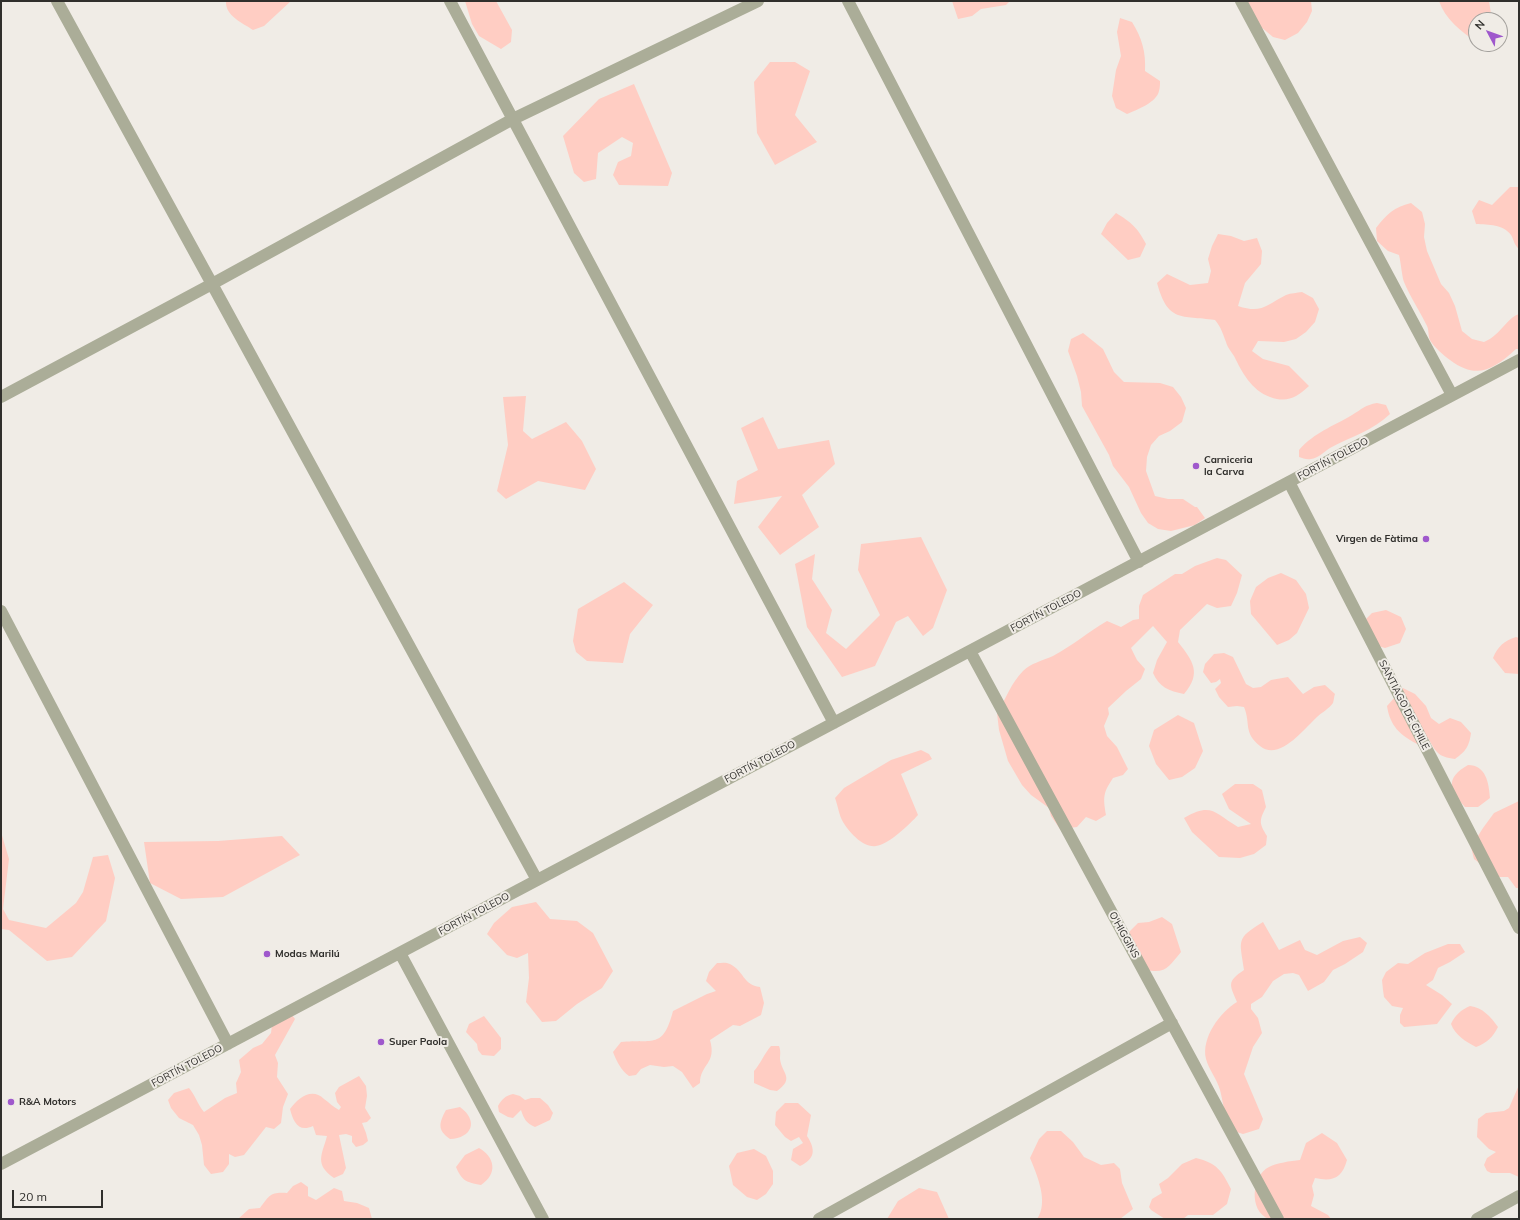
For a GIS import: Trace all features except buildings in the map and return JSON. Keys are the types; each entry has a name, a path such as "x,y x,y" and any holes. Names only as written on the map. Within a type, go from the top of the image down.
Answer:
{"street":[{"path":"57,1 537,880"},
{"path":"450,1 834,723"},
{"path":"1,397 212,284 513,119 758,1"},
{"path":"848,1 1139,562"},
{"path":"1241,1 1452,396"},
{"name":"FORTÍN TOLEDO","path":"1,1164 1519,360"},
{"name":"SANTIAGO DE CHILE","path":"1289,482 1519,928"},
{"path":"1,611 228,1044"},
{"name":"O'HIGGINS","path":"970,651 1278,1219"},
{"path":"400,953 543,1219"},
{"path":"819,1219 1172,1023"},
{"path":"1478,1219 1519,1196"}],"shaded area":[{"path":"226,1 291,1 264,26 253,30 231,15 226,6"},
{"path":"465,1 496,1 512,30 511,42 501,49 479,36 472,24"},
{"path":"952,1 1010,1 1006,5 981,9 972,16 958,19"},
{"path":"1245,1 1311,1 1312,11 1307,22 1298,33 1285,40 1273,37 1255,22"},
{"path":"1439,1 1489,1 1491,12 1468,12 1468,36 1449,19"},
{"path":"1120,18 1132,22 1143,45 1145,71 1160,81 1159,91 1155,99 1127,114 1116,108 1112,96 1116,70 1121,56 1117,32"},
{"path":"770,62 795,62 810,71 795,115 817,142 775,165 757,133 754,82"},
{"path":"634,84 672,173 668,186 619,185 613,175 618,162 631,156 633,143 622,137 598,153 596,179 584,182 574,173 563,136 599,99"},
{"path":"1510,187 1519,187 1519,249 1508,231 1491,225 1476,224 1472,211 1479,200 1492,205"},
{"path":"1411,203 1422,212 1425,224 1424,237 1427,251 1441,284 1449,293 1455,306 1462,331 1472,339 1484,342 1494,336 1509,320 1519,314 1519,349 1516,349 1492,367 1477,371 1468,370 1450,360 1436,348 1430,340 1427,326 1404,282 1399,255 1388,251 1377,241 1376,228 1384,219 1395,209"},
{"path":"1116,213 1134,226 1143,238 1146,244 1140,257 1128,260 1101,234 1107,223"},
{"path":"1218,234 1231,236 1244,241 1257,238 1262,251 1261,264 1245,283 1238,306 1258,309 1286,295 1302,292 1313,298 1319,309 1315,322 1306,332 1296,339 1284,342 1258,341 1252,351 1263,359 1289,366 1309,386 1300,394 1281,400 1270,397 1257,390 1248,380 1227,346 1222,331 1215,320 1177,315 1171,311 1161,296 1157,283 1167,274 1190,285 1208,283 1211,271 1208,259"},
{"path":"1083,333 1103,349 1114,372 1124,382 1160,383 1173,387 1181,397 1186,408 1182,422 1170,431 1159,436 1151,445 1147,457 1146,471 1155,496 1168,499 1183,499 1197,507 1205,518 1195,525 1171,531 1158,529 1148,523 1141,513 1129,487 1113,466 1109,455 1082,406 1081,392 1077,376 1068,351 1071,339"},
{"path":"526,396 523,431 532,439 566,422 582,441 596,469 585,490 538,481 506,499 497,491 508,445 503,397"},
{"path":"1377,403 1386,405 1390,414 1377,425 1330,448 1321,455 1311,459 1299,457 1299,450 1318,434 1369,405"},
{"path":"763,417 778,449 829,440 835,464 802,495 819,527 780,555 758,527 782,496 734,504 737,481 758,470 741,428"},
{"path":"921,537 947,590 933,628 923,636 908,616 896,622 875,666 842,677 807,627 795,564 815,554 812,579 832,610 826,633 846,649 880,615 858,570 861,544"},
{"path":"1217,558 1226,560 1242,575 1237,593 1231,606 1217,608 1207,604 1180,630 1178,642 1188,655 1193,667 1193,680 1190,687 1184,694 1179,693 1165,688 1155,678 1153,673 1157,660 1167,642 1153,626 1131,648 1137,660 1145,669 1141,679 1108,708 1109,714 1104,726 1107,736 1117,747 1128,769 1123,775 1113,778 1107,788 1104,799 1106,815 1096,821 1086,817 1077,827 1060,829 1051,816 1049,808 1031,795 1022,785 1008,761 999,730 997,713 1012,686 1026,668 1060,652 1107,621 1121,627 1133,620 1139,619 1139,606 1143,595 1175,574 1182,574 1195,566"},
{"path":"1281,573 1296,580 1306,594 1309,608 1297,633 1289,640 1277,645 1251,614 1250,601 1256,587 1268,578"},
{"path":"624,582 653,605 630,634 623,663 587,661 576,652 573,641 578,609"},
{"path":"1386,610 1401,617 1406,629 1400,643 1385,648 1378,646 1366,619 1372,613"},
{"path":"1516,637 1519,638 1519,674 1505,673 1493,658 1502,644"},
{"path":"1224,653 1233,657 1246,684 1253,688 1261,687 1271,680 1288,677 1303,694 1314,687 1325,685 1335,694 1333,703 1291,742 1275,750 1267,750 1260,746 1251,736 1244,707 1228,707 1219,697 1215,689 1221,683 1220,679 1211,683 1203,672 1205,664 1214,654"},
{"path":"1403,688 1415,694 1426,706 1431,718 1439,724 1450,718 1461,722 1471,733 1468,745 1462,754 1455,759 1445,757 1438,753 1428,738 1417,744 1397,729 1388,713 1387,706"},
{"path":"1178,715 1194,723 1203,751 1195,768 1182,777 1169,780 1156,764 1149,746 1154,730"},
{"path":"921,750 929,754 932,759 901,774 918,815 898,834 881,845 871,846 861,842 853,835 843,822 835,798 844,788 891,760"},
{"path":"1468,765 1479,768 1483,771 1489,787 1490,798 1478,807 1465,807 1455,795 1453,790 1452,784 1456,775"},
{"path":"1235,784 1253,784 1262,790 1266,807 1261,819 1261,825 1267,836 1266,845 1254,854 1240,858 1219,857 1192,832 1184,818 1193,813 1207,810 1218,814 1238,827 1251,824 1229,809 1222,794"},
{"path":"1519,801 1519,888 1516,888 1508,877 1498,877 1474,859 1471,847 1494,813"},
{"path":"1,832 9,859 3,909 9,920 46,928 76,903 83,892 93,857 108,855 115,878 106,921 72,957 47,961 9,930 1,929"},
{"path":"282,836 300,855 223,897 181,899 150,883 144,842 218,841"},
{"path":"536,902 550,919 577,921 593,933 613,971 602,988 577,1004 556,1021 542,1022 526,1002 529,978 528,953 517,958 507,955 487,934 494,923 512,907"},
{"path":"1162,917 1172,924 1181,952 1167,968 1159,971 1146,970 1129,932 1138,923 1149,922"},
{"path":"1263,922 1279,950 1300,940 1305,950 1317,955 1343,941 1360,937 1367,943 1363,952 1333,970 1324,982 1308,991 1299,975 1293,973 1284,974 1273,981 1262,997 1251,1004 1251,1009 1258,1018 1262,1033 1253,1047 1244,1074 1263,1119 1259,1129 1243,1134 1235,1131 1228,1122 1220,1090 1207,1063 1205,1051 1206,1043 1213,1026 1224,1012 1237,1002 1231,988 1231,984 1234,978 1244,970 1241,952 1242,941 1248,932"},
{"path":"1448,944 1460,944 1465,952 1438,968 1433,980 1426,985 1442,995 1452,1004 1437,1024 1404,1027 1400,1023 1400,1015 1403,1008 1392,1006 1384,997 1382,980 1386,972 1398,963 1408,964 1425,953"},
{"path":"717,963 730,964 738,970 750,984 760,987 764,1003 761,1015 740,1026 733,1025 710,1040 712,1048 710,1059 703,1072 700,1083 693,1088 682,1072 673,1066 664,1067 650,1065 641,1069 636,1075 629,1076 620,1066 613,1052 621,1042 656,1040 661,1037 665,1031 673,1011 716,991 706,981 709,972"},
{"path":"1470,1006 1486,1013 1498,1027 1489,1039 1476,1047 1458,1035 1451,1024 1459,1013"},
{"path":"289,1011 295,1019 275,1055 278,1063 277,1077 288,1094 283,1107 281,1123 274,1129 266,1127 244,1155 235,1157 229,1154 229,1164 223,1172 211,1174 204,1165 202,1145 199,1135 193,1125 179,1118 171,1108 168,1100 174,1093 189,1088 204,1112 225,1098 237,1093 236,1083 241,1072 239,1060 253,1048 262,1044 271,1033 273,1017"},
{"path":"484,1016 501,1038 501,1049 494,1056 482,1055 478,1050 477,1044 466,1032 469,1024"},
{"path":"771,1046 779,1046 781,1064 786,1076 785,1083 777,1091 770,1090 754,1083 754,1071"},
{"path":"359,1076 366,1086 367,1096 365,1108 371,1118 367,1122 362,1123 368,1141 363,1145 356,1147 352,1142 352,1136 346,1134 339,1135 346,1168 343,1174 334,1178 324,1168 321,1159 327,1136 316,1135 313,1126 304,1128 297,1125 290,1109 297,1101 306,1095 315,1094 339,1110 341,1107 337,1102 335,1093 339,1087"},
{"path":"1519,1085 1519,1177 1510,1173 1491,1173 1487,1171 1484,1165 1487,1158 1496,1152 1489,1149 1477,1137 1478,1119 1486,1113 1504,1111 1509,1108"},
{"path":"513,1094 520,1096 525,1100 540,1098 548,1105 553,1113 550,1120 535,1127 529,1124 523,1116 521,1110 513,1118 499,1112 498,1106 501,1101"},
{"path":"785,1103 798,1103 811,1115 807,1136 813,1150 809,1160 800,1166 791,1160 793,1149 803,1143 799,1137 791,1141 785,1137 775,1125 776,1112"},
{"path":"460,1107 470,1118 470,1128 464,1136 450,1139 441,1129 440,1126 442,1119 446,1110"},
{"path":"1047,1131 1061,1131 1073,1142 1084,1157 1101,1165 1114,1163 1120,1169 1122,1183 1133,1209 1120,1219 1037,1219 1042,1205 1041,1188 1030,1158 1039,1139"},
{"path":"1322,1133 1337,1143 1347,1160 1339,1175 1332,1179 1315,1178 1312,1186 1314,1195 1311,1206 1328,1215 1331,1219 1269,1219 1262,1215 1255,1201 1255,1193 1256,1185 1263,1171 1276,1164 1300,1160 1306,1143"},
{"path":"479,1148 488,1156 492,1166 490,1176 481,1185 465,1180 460,1175 456,1167 465,1155"},
{"path":"754,1149 766,1156 773,1171 773,1184 766,1194 757,1200 747,1197 733,1185 729,1166 737,1153"},
{"path":"1196,1158 1214,1165 1225,1177 1231,1189 1227,1204 1213,1215 1188,1215 1183,1219 1165,1219 1151,1210 1149,1207 1152,1199 1162,1193 1159,1184 1168,1178 1182,1164"},
{"path":"301,1182 308,1187 308,1196 316,1200 334,1188 342,1191 344,1201 357,1203 369,1208 372,1219 238,1219 249,1209 260,1208 271,1195 277,1193 287,1193 293,1186"},
{"path":"919,1188 937,1192 949,1219 887,1219 898,1201"}],"place":[{"name":"Carniceria la Carva","path":"1196,466"},
{"name":"Vìrgen de Fàtima","path":"1426,539"},
{"name":"Modas Marilú","path":"267,954"},
{"name":"Super Paola","path":"381,1042"},
{"name":"R&A Motors","path":"11,1102"}]}
